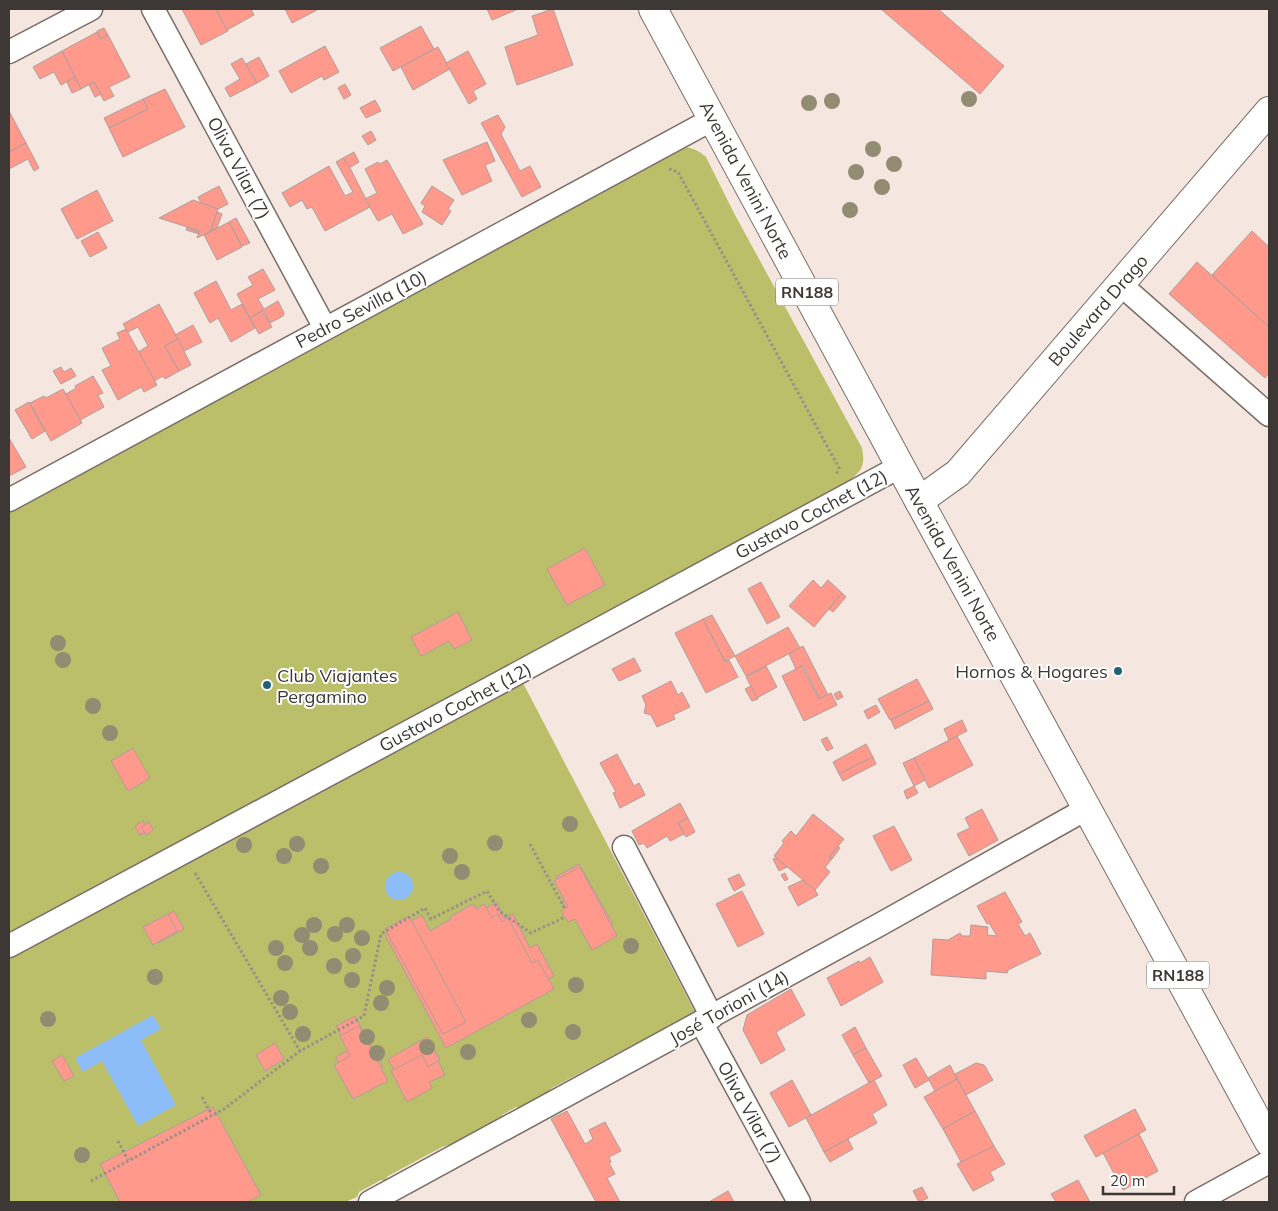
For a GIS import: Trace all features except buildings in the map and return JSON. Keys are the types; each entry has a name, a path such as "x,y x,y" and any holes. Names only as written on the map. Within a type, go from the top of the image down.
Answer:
{"main road":[{"name":"Avenida Venini Norte","path":"654,9 919,501 1269,1142"},
{"name":"Boulevard Drago","path":"919,501 958,473 1269,111"}],"street":[{"path":"9,52 90,9"},
{"name":"Oliva Vilar (7)","path":"153,9 325,328"},
{"name":"Pedro Sevilla (10)","path":"9,500 713,118"},
{"path":"1120,284 1269,415"},
{"name":"Gustavo Cochet (12)","path":"9,946 901,466"},
{"name":"José Torioni (14)","path":"370,1202 879,925 1088,808"},
{"name":"Oliva Vilar (7)","path":"624,847 706,1019 799,1202"},
{"path":"1196,1202 1269,1162"}],"path":[{"path":"653,151 661,167 678,172 839,468 834,481 843,496"},
{"path":"530,844 565,909"},
{"path":"198,880 300,1051"},
{"path":"91,1181 224,1108 300,1051 364,1016 381,934 425,908 431,919 487,891 499,911 532,934 565,917"},
{"path":"202,1097 212,1115"},
{"path":"118,1141 128,1160"}],"green space":[{"name":"Club Viajantes Pergamino","path":"684,147 696,150 706,157 735,215 862,448 862,466 858,473 850,480 513,664 695,1012 552,1088 541,1098 519,1108 516,1107 502,1115 504,1119 486,1134 442,1147 388,1176 385,1181 381,1180 359,1192 357,1197 345,1202 9,1202 9,511"}],"water":[{"path":"399,872 409,876 413,886 409,896 399,900 389,896 385,886 389,876"},
{"path":"153,1015 161,1029 141,1040 176,1105 138,1126 102,1061 83,1072 75,1058"}],"place":[{"name":"Hornos & Hogares","path":"1118,671"},
{"name":"Club Viajantes Pergamino","path":"267,685"}]}
